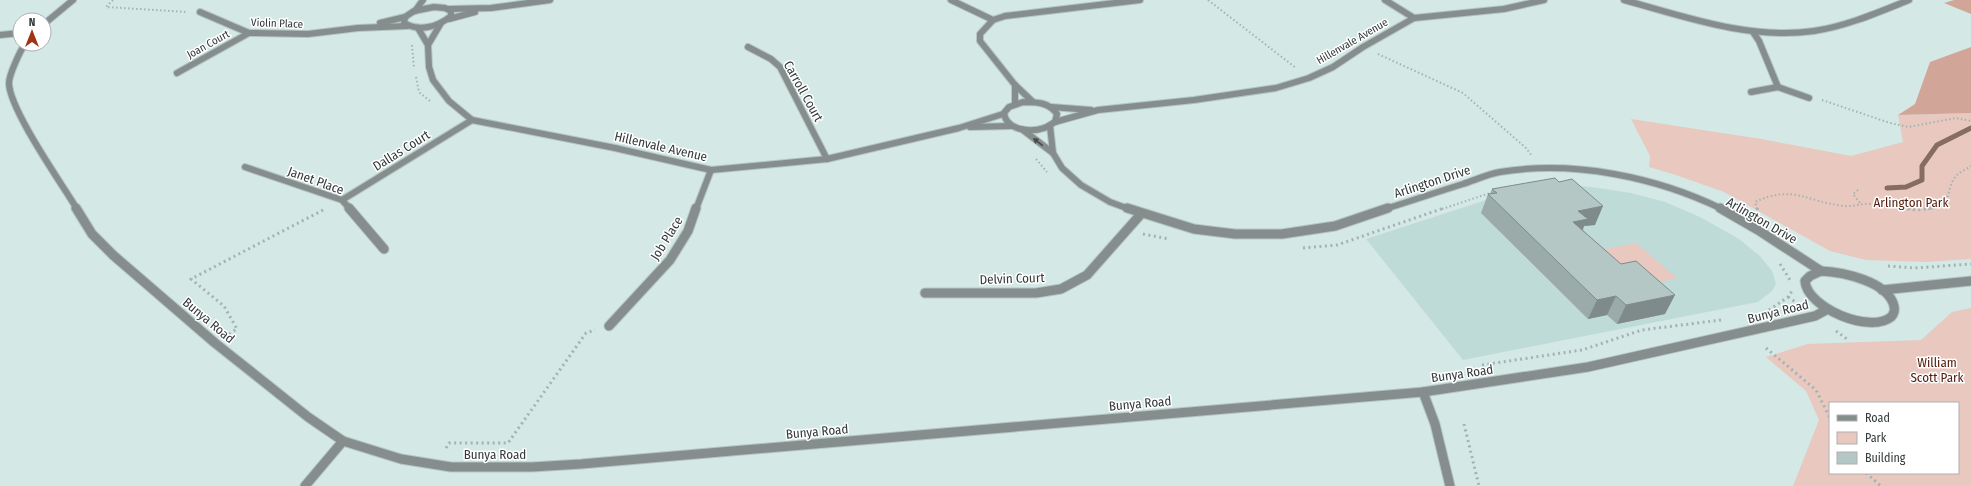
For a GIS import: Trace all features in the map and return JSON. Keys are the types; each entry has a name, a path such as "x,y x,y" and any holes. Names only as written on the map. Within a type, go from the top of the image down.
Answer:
{"street":[{"path":"52,17 73,0"},
{"path":"407,26 404,20 405,17 414,11 423,0"},
{"path":"434,0 434,7"},
{"path":"414,11 434,7 449,9 491,8 550,0"},
{"path":"950,0 993,20"},
{"path":"1033,102 1015,85 980,41 980,34 993,20 1023,14 1140,0"},
{"path":"1385,0 1414,18"},
{"name":"Hillenvale Avenue","path":"1033,102 1051,107 1098,110 1202,99 1276,88 1309,78 1333,67 1363,47 1414,18 1504,9 1544,0"},
{"path":"1624,0 1718,25 1754,32 1782,34 1815,31 1858,19 1909,0"},
{"path":"418,28 441,23 449,19 491,8"},
{"path":"449,9 452,14 449,19"},
{"name":"Violin Place","path":"200,12 248,33 284,35 358,28 407,26 418,28"},
{"name":"Violin Place","path":"358,28 405,17"},
{"path":"428,44 441,23"},
{"name":"Hillenvale Avenue","path":"418,28 428,44 429,67 433,80 449,101 472,120 615,148 711,170 799,163 826,159 959,128 1003,114"},
{"path":"1754,32 1778,87"},
{"name":"Joan Court","path":"177,73 248,33"},
{"path":"0,35 12,34"},
{"name":"Carroll Court","path":"748,47 771,59 780,67 826,159"},
{"name":"Bunya Road","path":"20,52 9,83 14,106 92,234 113,255 215,343 308,417 343,441 401,459 451,467 532,467 1423,392 1588,366 1808,318 1828,309"},
{"path":"1014,104 1015,85"},
{"path":"1751,92 1778,87 1809,98"},
{"path":"1023,130 1011,126 1004,118 1003,114 1007,108 1014,104 1033,102"},
{"name":"Arlington Drive","path":"1051,107 1057,114 1053,124 1053,153"},
{"name":"Hillenvale Avenue","path":"1023,130 1042,129 1053,124 1098,110"},
{"name":"Dallas Court","path":"342,200 472,120"},
{"name":"Hillenvale Avenue","path":"959,128 1011,126"},
{"name":"Arlington Drive","path":"1023,130 1053,153 1062,168 1081,185 1110,202 1141,214 1194,229 1235,234 1282,234 1335,226 1499,172 1520,168 1573,169 1616,175 1655,184 1697,199 1736,216 1821,271"},
{"name":"Janet Place","path":"245,167 342,200 384,249"},
{"name":"Job Place","path":"609,326 670,260 688,231 711,170"},
{"name":"Delvin Court","path":"925,293 1036,293 1061,289 1075,283 1087,275 1141,214"},
{"path":"1821,271 1832,271 1852,275 1872,283 1891,298 1895,306 1895,313 1890,318 1882,321 1870,322 1841,316 1828,309 1816,301 1808,293 1804,285 1806,278 1812,273 1821,271"},
{"path":"1882,290 1971,281"},
{"path":"1423,392 1435,424 1450,486"},
{"path":"305,486 343,441"}],"path":[{"path":"113,0 106,6 200,12"},
{"path":"1208,0 1309,78"},
{"path":"411,41 413,64 419,92 434,105"},
{"path":"1363,47 1463,93 1526,148 1542,168"},
{"path":"1809,98 1821,100 1890,123 1909,127 1956,118 1971,121"},
{"path":"1033,154 1051,176"},
{"path":"1758,212 1755,202 1775,194 1795,194 1842,206 1853,207 1860,203 1927,210 1938,208 1946,203 1956,176 1971,166"},
{"path":"1858,190 1853,194 1860,203"},
{"path":"1299,248 1337,245 1496,191"},
{"path":"215,343 237,329 224,306 191,279 342,200"},
{"path":"1125,233 1157,236 1170,239"},
{"path":"1763,311 1770,309 1788,297 1792,290 1782,266 1777,261"},
{"path":"1888,266 1915,268 1971,264"},
{"path":"1482,365 1582,350 1642,330 1727,319"},
{"path":"446,448 449,443 508,443 586,333 609,326"},
{"path":"1766,348 1816,390 1829,416"},
{"path":"1464,424 1479,486"},
{"path":"1867,474 1881,486"}],"shaded area":[{"path":"1954,0 1971,0 1971,14 1944,3"},
{"path":"1971,47 1971,113 1898,115 1915,104 1930,62"},
{"path":"1560,185 1592,187 1631,193 1665,202 1700,217 1739,239 1760,256 1772,271 1776,284 1772,291 1758,302 1463,360 1366,239 1517,190"}],"green space":[{"name":"Arlington Park","path":"1971,113 1971,259 1926,262 1866,260 1830,251 1724,192 1649,167 1650,156 1631,119 1761,139 1851,156 1903,142 1898,115"},
{"path":"1636,243 1677,278 1649,284 1579,254"},
{"name":"William Scott Park","path":"1971,308 1971,486 1793,486 1819,420 1806,391 1766,357 1808,344 1921,340 1952,312"}],"building":[{"path":"1555,178 1559,182 1572,179 1603,206 1578,211 1588,219 1573,222 1621,264 1636,261 1675,295 1626,305 1616,296 1597,300 1488,194 1497,193 1492,189"}],"waterway":[{"path":"1887,188 1906,187 1922,180 1922,166 1937,145 1971,128"}]}
